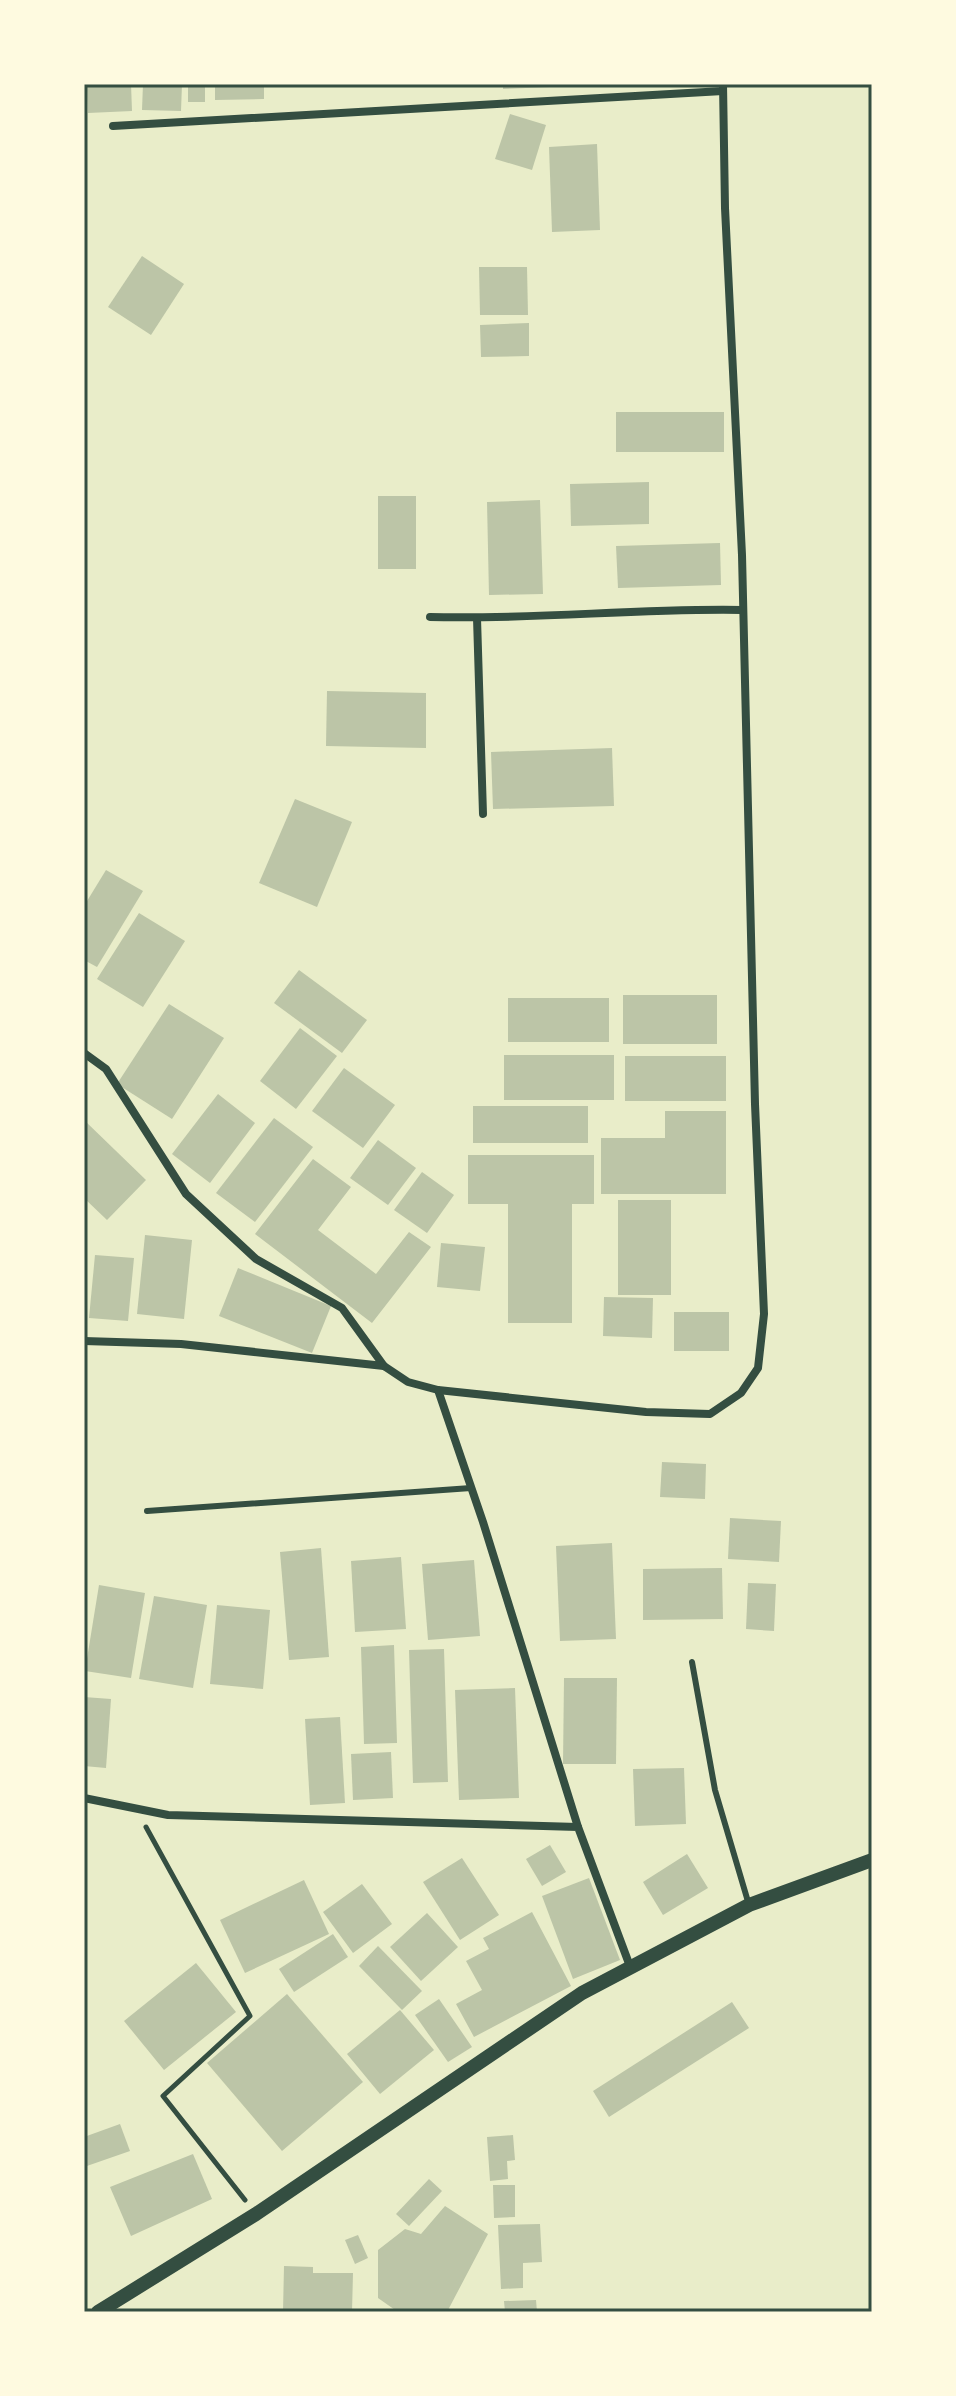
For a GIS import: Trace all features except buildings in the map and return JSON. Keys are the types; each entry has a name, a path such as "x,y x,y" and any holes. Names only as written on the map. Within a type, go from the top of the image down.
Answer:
{"street":[{"path":"84,1053 106,1069 186,1194 256,1259 342,1308 384,1366 408,1382 438,1390 646,1412 710,1414 741,1393 758,1368 764,1314 723,87 113,126"},
{"path":"430,617 477,618 660,609 742,610"},
{"path":"477,618 483,814"},
{"path":"84,1341 181,1344 384,1366"},
{"path":"438,1390 578,1827 631,1969"},
{"path":"84,1798 168,1815 578,1827"},
{"path":"98,2312 256,2214 582,1993 749,1905 872,1860"}],"lane":[{"path":"147,1511 471,1488"},
{"path":"692,1662 715,1790 749,1905"}],"path":[{"path":"136,1809 250,2016 163,2096 256,2214"}]}
